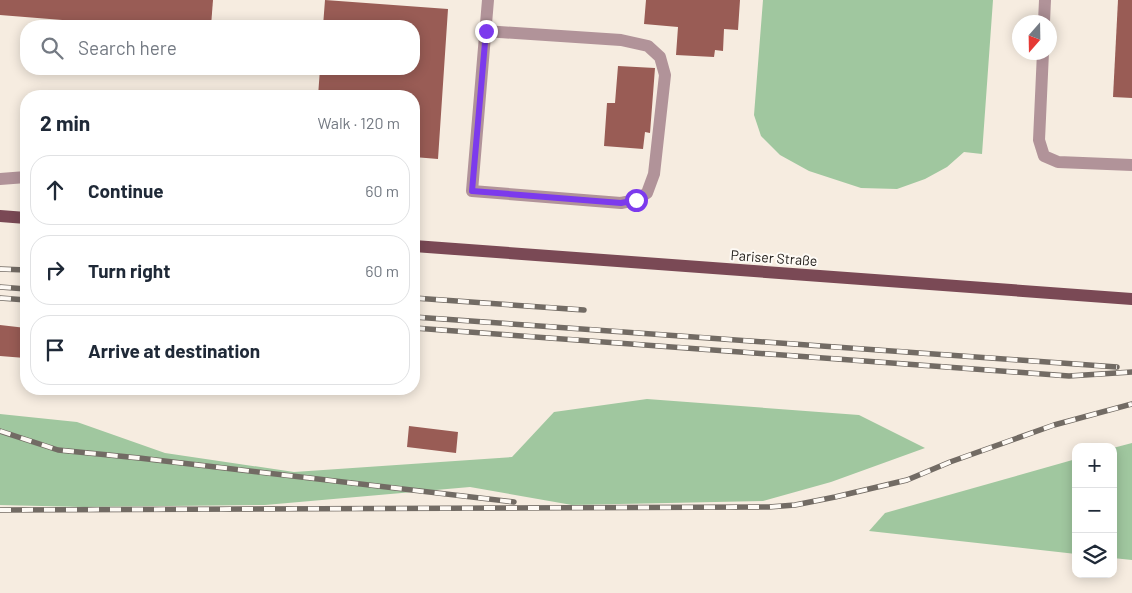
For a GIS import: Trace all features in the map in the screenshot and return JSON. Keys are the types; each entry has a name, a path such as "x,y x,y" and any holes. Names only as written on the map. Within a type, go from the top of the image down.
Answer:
{"main road":[{"path":"0,216 20,218"},
{"name":"Pariser Straße","path":"420,246 1132,299"}],"lane":[{"path":"486,31 621,40 648,46 660,58 665,75 654,174 647,193 636,200 621,203 472,191 488,0"},
{"path":"1044,15 1045,0"},
{"path":"1043,60 1039,140 1044,156 1058,162 1132,165"},
{"path":"0,178 20,177"}],"green space":[{"path":"763,0 993,0 982,154 964,152 947,167 925,179 897,189 861,188 809,171 780,155 761,136 754,115"},
{"path":"647,399 859,415 925,448 831,482 763,501 572,505 470,487 265,505 83,507 0,505 0,414 77,422 165,453 294,472 512,457 554,412"},
{"path":"1132,443 1132,560 1117,558 1117,447"},
{"path":"1072,460 1072,554 869,531 885,513"}],"building":[{"path":"0,0 213,0 211,20 62,20 0,15"},
{"path":"325,0 448,9 438,159 420,158 420,90 318,90 320,75 420,75 420,20 323,20"},
{"path":"646,0 740,0 738,30 724,29 723,51 715,50 714,57 676,55 678,27 644,24"},
{"path":"1118,0 1132,0 1132,98 1113,97"},
{"path":"618,66 655,68 650,133 645,132 643,149 604,146 607,103 615,103"},
{"path":"0,325 20,327 20,358 0,356"},
{"path":"409,426 458,432 456,453 407,447"}],"railway":[{"path":"0,269 20,270"},
{"path":"0,287 20,289"},
{"path":"0,298 20,300"},
{"path":"420,298 584,310"},
{"path":"420,317 1117,367"},
{"path":"420,328 1069,376 1132,372"},
{"path":"0,510 769,507 795,505 907,480 950,462 1054,425 1132,404"},
{"path":"0,431 58,450 514,502"}],"route":[{"path":"486,31 472,191 621,203 636,200"}]}
